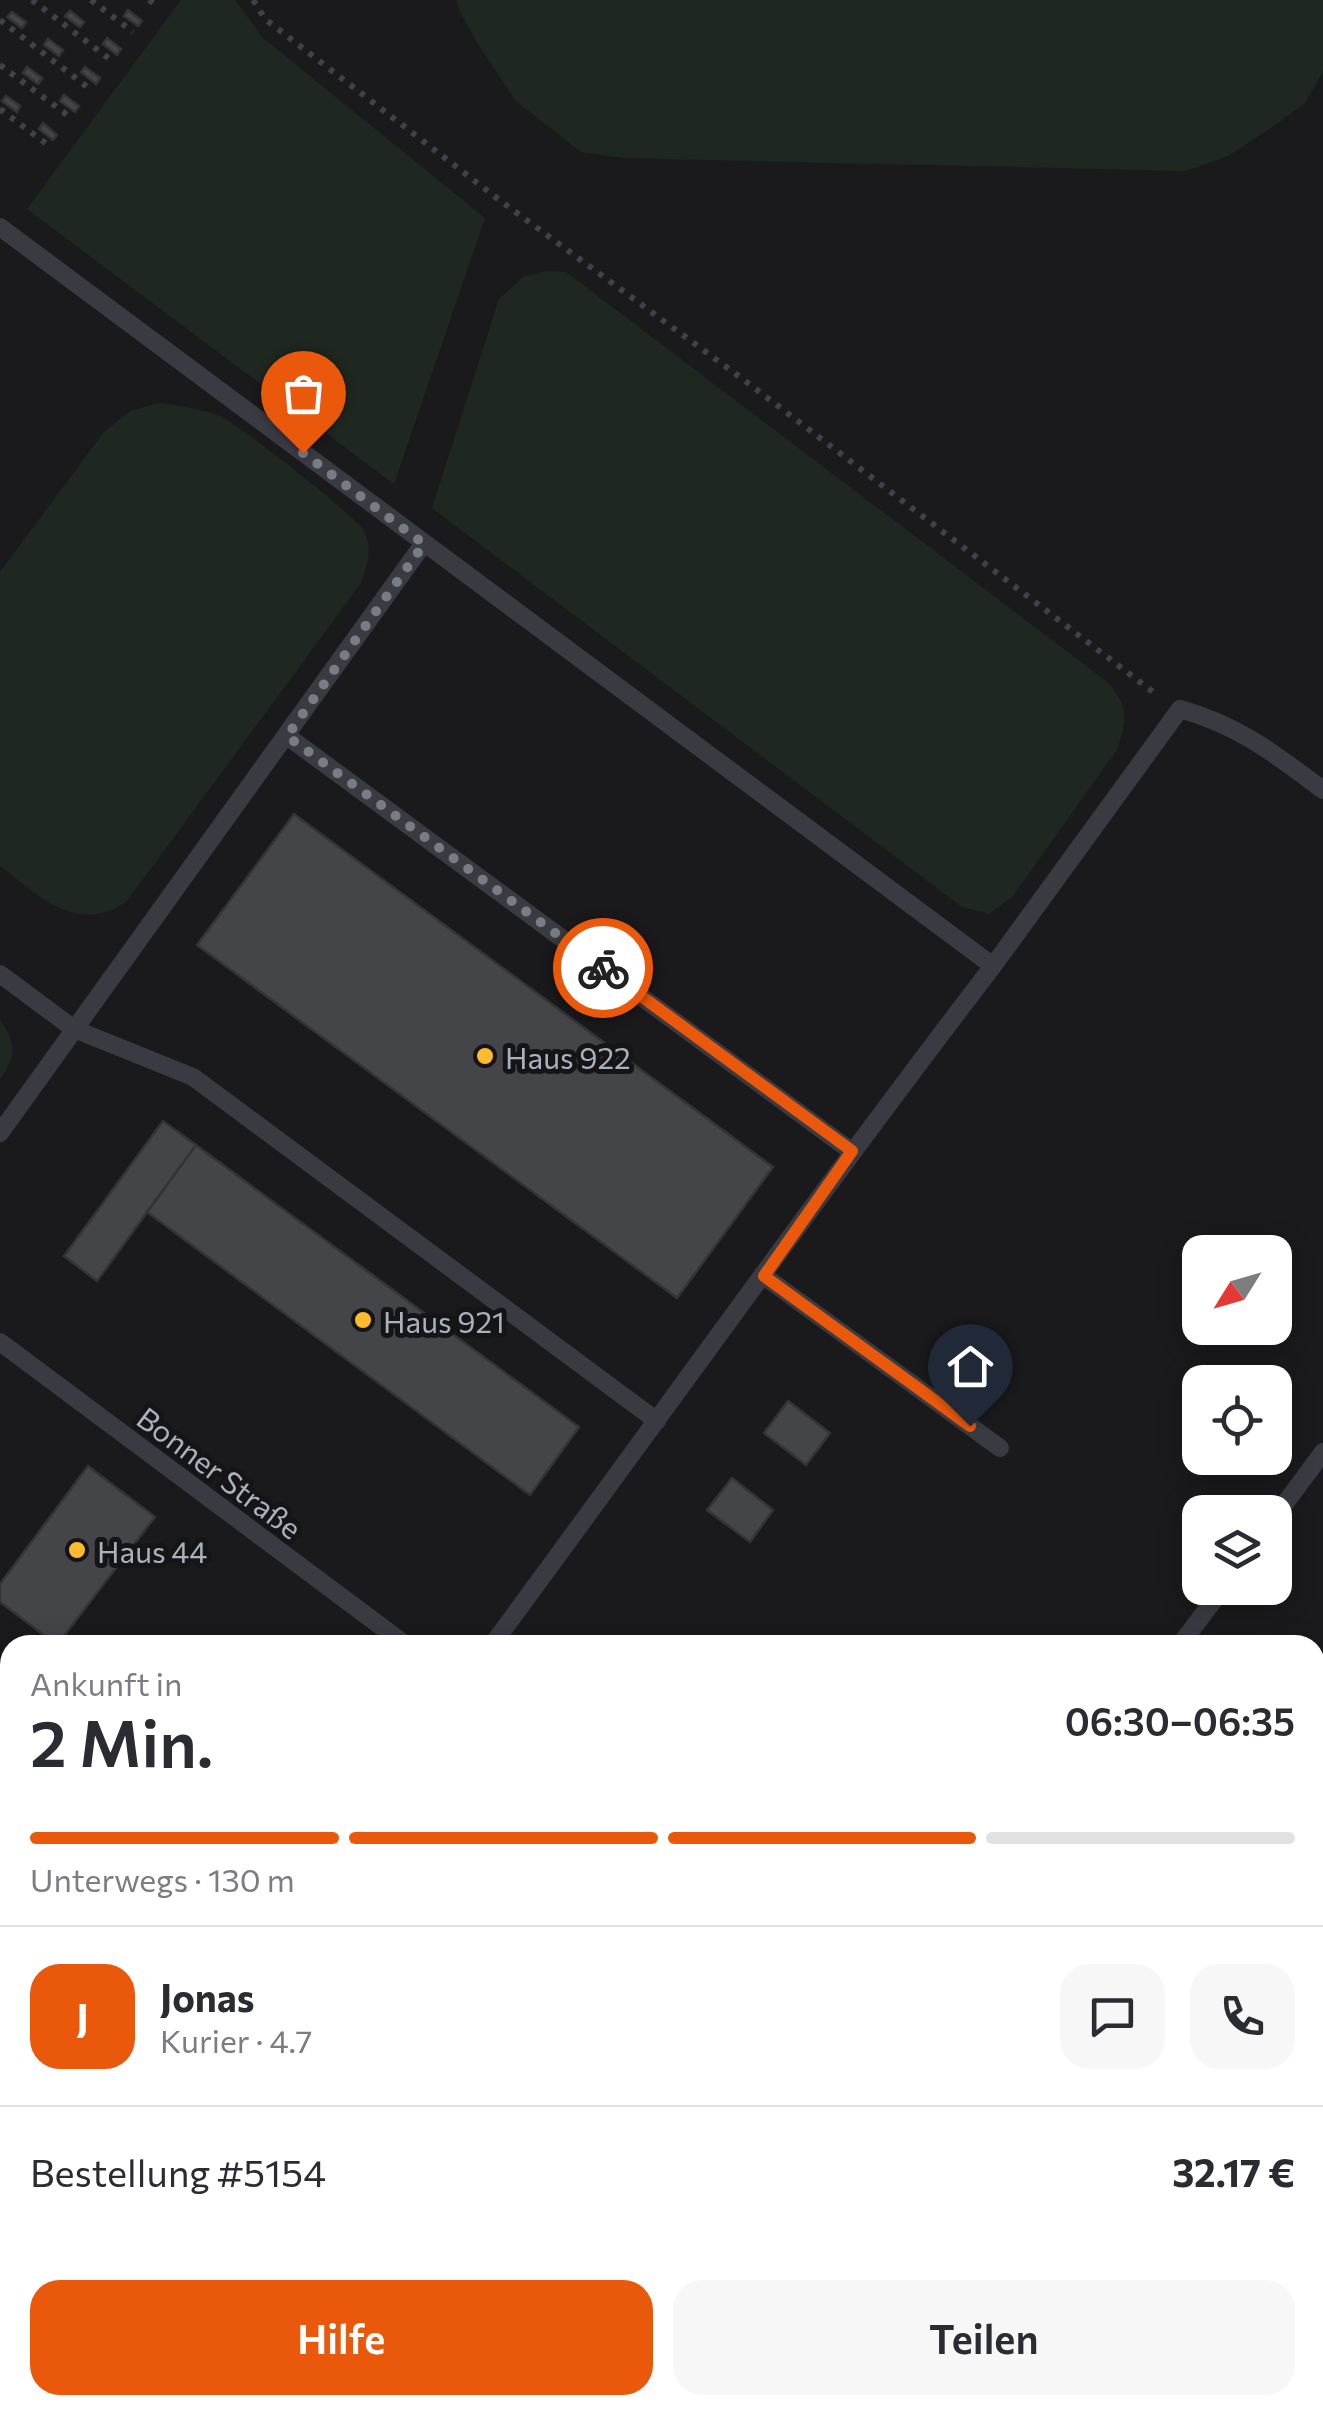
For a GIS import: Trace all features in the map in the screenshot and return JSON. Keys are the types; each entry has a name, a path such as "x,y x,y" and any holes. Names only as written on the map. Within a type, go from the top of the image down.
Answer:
{"lane":[{"path":"0,227 993,966"},
{"path":"0,1133 424,544"},
{"path":"499,1635 1180,709 1213,718 1263,746 1323,790"},
{"path":"287,736 852,1151"},
{"path":"0,974 74,1029 193,1078 657,1420"},
{"path":"764,1276 1000,1448"},
{"name":"Bonner Straße","path":"1,1346 392,1635"},
{"path":"1291,1495 1323,1452"},
{"path":"1188,1635 1210,1605"}],"path":[{"path":"32,0 112,61"},
{"path":"91,0 134,32"},
{"path":"253,0 265,19 502,202 744,380 1145,688 1180,709"},
{"path":"0,20 90,89"},
{"path":"0,65 70,117"},
{"path":"0,109 48,145"}],"shaded area":[{"path":"181,0 235,0 263,38 485,218 394,484 27,209"},
{"path":"456,0 1323,0 1323,71 1305,103 1274,126 1228,156 1186,171 623,158 581,152 516,101 478,44"},
{"path":"547,271 566,272 1106,681 1119,698 1124,720 1118,748 1013,896 989,914 962,907 432,508 499,299 523,277"},
{"path":"159,403 212,413 248,435 356,522 367,537 368,557 361,583 127,901 106,912 76,913 36,894 0,866 0,572 104,432 130,411"},
{"path":"0,1020 12,1050 0,1079"}],"building":[{"path":"128,10 142,21 138,26 124,16"},
{"path":"70,11 84,22 80,27 65,16"},
{"path":"12,12 26,22 22,28 7,17"},
{"path":"107,38 121,49 117,55 103,44"},
{"path":"48,39 63,50 59,56 44,45"},
{"path":"27,67 42,78 38,84 23,73"},
{"path":"85,67 100,78 96,84 81,72"},
{"path":"64,95 79,106 75,112 60,101"},
{"path":"6,96 20,106 17,112 2,101"},
{"path":"43,123 57,135 53,140 39,129"},
{"name":"Haus 922","path":"294,814 773,1167 677,1298 197,945"},
{"path":"163,1121 196,1145 97,1281 64,1256"},
{"name":"Haus 921","path":"196,1145 579,1427 530,1495 147,1212"},
{"path":"788,1401 830,1433 806,1465 764,1433"},
{"name":"Haus 44","path":"88,1466 155,1517 65,1635 44,1635 0,1602 0,1584"},
{"path":"732,1478 773,1510 750,1542 707,1510"}],"way so far":[{"path":"303,453 424,544 287,736 603,968"}],"place":[{"name":"Haus 922","path":"485,1056"},
{"name":"Haus 921","path":"363,1320"},
{"name":"Haus 44","path":"77,1550"}],"route":[{"path":"603,968 852,1151 764,1276 970,1426"}]}
